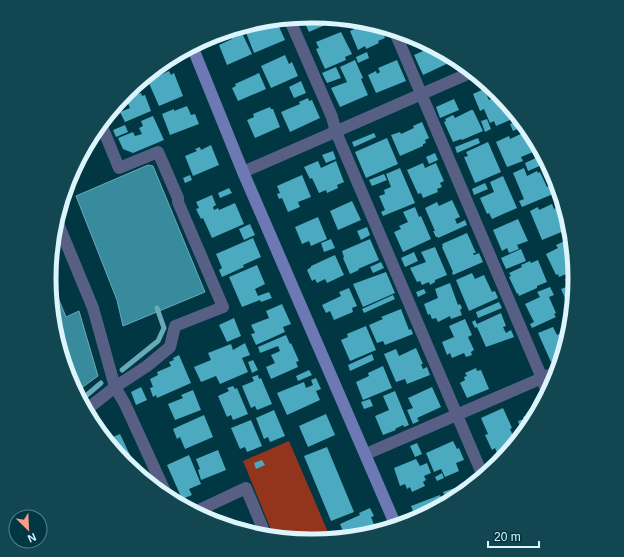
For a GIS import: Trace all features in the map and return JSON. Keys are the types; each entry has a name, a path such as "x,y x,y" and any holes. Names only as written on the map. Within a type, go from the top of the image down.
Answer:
{"street":[{"path":"292,24 332,117 336,132 481,470"},
{"path":"397,38 544,385"},
{"path":"194,52 243,172 394,520"},
{"path":"243,172 466,75"},
{"path":"91,406 115,387 148,366 170,347 176,326 223,307 158,152 119,168 104,131"},
{"path":"61,232 93,308 115,387 125,404 162,485"},
{"path":"366,454 548,375"},
{"path":"201,509 246,488 263,529"}],"shaded area":[{"path":"289,441 328,533 312,534 271,531 243,461"}],"water":[{"path":"148,165 153,166 205,292 123,326 117,300 76,196"},
{"path":"57,295 66,317 79,311 98,376 83,387 76,376 65,345 61,328"}],"building":[{"path":"305,23 328,24 309,32"},
{"path":"278,25 285,40 254,53 246,32"},
{"path":"358,27 362,28 383,34 385,38 378,41 379,43 366,49 365,46 358,50 350,31"},
{"path":"341,32 352,54 345,57 346,60 325,69 316,49 319,48 316,42"},
{"path":"242,33 252,54 227,65 219,45 232,39 231,37"},
{"path":"223,39 223,40 210,46 209,44"},
{"path":"426,50 449,63 423,75 414,55"},
{"path":"367,52 369,58 358,63 356,57"},
{"path":"285,55 289,64 292,62 298,76 271,88 261,66"},
{"path":"355,60 363,78 361,79 368,95 340,107 331,88 347,82 340,67"},
{"path":"397,60 406,81 376,93 368,75 376,71 377,74 380,72 378,68"},
{"path":"336,67 341,78 327,83 322,73"},
{"path":"169,71 171,75 174,73 183,96 159,106 149,82"},
{"path":"259,73 266,89 238,101 232,88 236,86 235,84"},
{"path":"301,81 306,93 294,98 289,87"},
{"path":"483,89 489,100 493,98 512,119 496,126 494,121 490,123 484,109 480,111 473,94"},
{"path":"141,93 142,96 145,95 151,111 125,122 120,112 130,108 127,102 134,98 133,96"},
{"path":"308,98 309,101 312,100 320,118 290,132 281,112 300,104 299,102"},
{"path":"454,99 459,110 440,118 436,107"},
{"path":"187,106 191,115 195,114 199,124 170,135 162,114"},
{"path":"270,107 273,109 280,127 255,138 247,120 254,117 253,114"},
{"path":"473,110 483,131 462,140 453,142 444,122 446,121 445,119 453,115 455,118"},
{"path":"153,116 164,140 133,153 123,149 118,138 133,132 135,136 142,134 139,128 143,126 141,121"},
{"path":"487,119 491,129 485,132 481,121"},
{"path":"422,122 429,138 425,140 426,143 423,144 423,146 400,156 391,135 400,132 401,134 414,128 413,126"},
{"path":"514,122 519,128 513,131 510,124"},
{"path":"125,125 128,132 116,137 113,130"},
{"path":"374,133 376,137 354,147 352,142"},
{"path":"522,134 533,152 521,157 523,161 507,167 496,142 509,136 510,139"},
{"path":"387,138 398,164 366,178 355,152"},
{"path":"478,138 480,143 457,153 455,147"},
{"path":"488,142 501,172 475,183 464,157 468,156 466,152"},
{"path":"211,145 219,165 193,176 185,156 197,151 195,149 200,147 201,150"},
{"path":"333,151 336,159 326,163 322,155"},
{"path":"435,153 438,160 429,164 426,157"},
{"path":"537,158 541,165 528,171 525,163"},
{"path":"318,161 321,168 336,161 344,182 337,185 338,188 327,193 326,190 319,193 312,178 310,179 304,167"},
{"path":"423,163 425,168 436,163 444,181 440,183 442,187 437,189 438,192 423,198 421,193 418,194 407,170"},
{"path":"400,168 415,203 383,216 381,212 385,210 379,196 385,194 384,190 391,187 386,174"},
{"path":"524,168 527,176 537,171 538,173 540,172 547,187 549,186 553,194 522,207 519,201 524,199 513,173"},
{"path":"384,174 387,180 372,186 369,180"},
{"path":"190,175 192,180 185,183 183,178"},
{"path":"302,175 311,197 298,202 300,207 288,212 282,198 279,199 277,194 280,193 277,186"},
{"path":"503,176 517,208 492,219 489,213 487,214 480,198 494,192 490,182"},
{"path":"485,183 488,189 474,195 472,189"},
{"path":"229,188 232,193 220,198 218,193"},
{"path":"212,195 216,205 213,207 214,210 218,208 219,210 235,203 244,224 212,238 203,218 201,219 196,209 199,208 196,202"},
{"path":"452,200 460,217 455,219 457,224 465,220 467,225 438,238 433,231 435,231 425,208 437,202 439,206"},
{"path":"352,201 361,220 338,230 330,211"},
{"path":"552,204 554,209 556,208 563,231 542,240 530,211 538,207 539,210"},
{"path":"415,207 419,217 421,216 431,239 403,252 394,232 401,229 399,226 408,222 403,212"},
{"path":"318,217 327,239 311,246 309,241 302,244 295,227"},
{"path":"518,219 528,241 517,245 519,249 509,253 507,248 502,251 493,230"},
{"path":"250,224 255,235 244,240 239,229"},
{"path":"367,227 370,235 361,240 357,231"},
{"path":"467,233 476,253 473,253 474,255 479,253 483,262 453,275 442,244"},
{"path":"253,238 261,257 222,277 219,270 222,268 216,254"},
{"path":"331,239 335,248 324,252 321,243"},
{"path":"370,239 379,260 350,274 343,258 342,251"},
{"path":"565,241 568,273 559,277 558,274 556,275 546,254 558,248 556,245"},
{"path":"435,247 447,275 435,280 435,282 430,285 429,282 422,285 420,281 417,282 410,268 426,262 421,252"},
{"path":"521,249 526,261 506,269 501,258"},
{"path":"414,252 418,261 405,267 401,258"},
{"path":"335,255 344,275 327,283 325,279 317,283 315,279 312,281 307,270 311,266"},
{"path":"538,260 547,282 519,296 509,277 511,276 509,273 522,267 521,265 530,261 531,263"},
{"path":"381,262 384,268 373,273 370,267"},
{"path":"257,265 265,284 255,289 258,296 269,292 272,298 261,302 260,300 242,307 229,277"},
{"path":"386,272 395,293 363,307 353,284"},
{"path":"472,273 475,279 484,275 492,292 495,291 498,298 469,311 456,280"},
{"path":"568,278 567,285 565,279"},
{"path":"450,283 458,305 460,304 462,308 460,310 462,315 451,319 450,316 438,322 436,318 432,319 430,314 428,315 424,304 438,298 435,289"},
{"path":"568,286 566,301 561,289"},
{"path":"550,287 554,295 549,297 556,313 554,314 556,317 532,328 530,324 534,322 525,304 540,297 537,292"},
{"path":"349,288 357,306 352,308 353,312 334,320 330,311 326,313 322,305 341,296 339,292"},
{"path":"424,289 426,293 418,297 416,292"},
{"path":"393,295 395,299 364,313 362,309"},
{"path":"499,302 502,308 478,318 476,312"},
{"path":"282,304 291,324 283,327 285,332 256,345 251,334 255,333 251,325 269,318 266,311"},
{"path":"401,309 409,330 411,329 413,334 385,345 383,341 377,343 369,325 383,319 381,317"},
{"path":"501,313 506,326 503,327 506,333 511,330 514,337 486,347 477,327 475,328 472,322 475,320 477,324"},
{"path":"234,318 241,336 227,342 219,325"},
{"path":"465,319 472,335 468,337 474,350 471,352 472,355 466,357 464,353 452,358 450,353 447,355 442,342 454,337 449,326"},
{"path":"366,326 376,350 350,361 341,340 348,337 347,334"},
{"path":"553,327 557,335 562,333 554,361 551,362 538,333"},
{"path":"286,335 299,361 296,362 298,367 271,379 266,367 275,363 271,355 280,351 278,346 260,353 258,347"},
{"path":"245,343 250,355 242,358 248,372 220,384 216,376 201,382 194,367 211,360 208,353 231,344 233,350"},
{"path":"416,348 423,364 421,364 423,369 427,367 430,375 407,384 405,379 396,382 384,354 396,349 399,356"},
{"path":"372,354 374,360 350,371 348,365"},
{"path":"179,355 191,383 157,398 156,395 153,397 150,388 153,387 150,379 158,375 157,372 171,366 169,362 174,360 173,358"},
{"path":"253,360 258,370 252,373 248,362"},
{"path":"383,366 392,388 363,400 356,382 369,376 368,373"},
{"path":"476,368 477,371 481,370 489,389 467,398 460,383 465,380 464,377 467,376 465,373"},
{"path":"309,370 312,375 298,381 296,376"},
{"path":"258,375 259,379 261,378 272,404 257,410 255,406 251,408 242,386 254,381 252,377"},
{"path":"316,378 321,389 316,391 320,400 287,415 277,393 304,382 306,388 313,385 311,380"},
{"path":"233,386 235,389 237,388 248,414 233,420 231,415 227,417 218,396 229,391 227,388"},
{"path":"141,387 147,400 136,405 131,392"},
{"path":"432,387 441,407 417,418 419,421 413,424 407,410 413,408 408,398"},
{"path":"193,390 201,410 175,420 168,404 183,398 181,395"},
{"path":"395,391 409,425 404,427 403,425 395,429 396,430 383,435 375,416 389,410 383,396"},
{"path":"370,399 373,406 364,409 361,402"},
{"path":"503,408 512,428 510,429 513,436 500,452 497,453 495,448 492,450 485,435 488,434 481,418"},
{"path":"274,410 285,436 270,442 268,437 264,439 256,418"},
{"path":"326,414 335,435 308,447 299,426"},
{"path":"204,415 213,437 185,449 180,437 177,439 173,429"},
{"path":"527,415 520,427 518,421 524,419 523,417"},
{"path":"251,420 262,446 247,452 245,447 240,449 231,428"},
{"path":"111,434 113,437 120,434 130,455 128,456 110,435"},
{"path":"453,441 457,449 459,448 464,460 456,463 459,471 445,477 441,469 434,472 426,453"},
{"path":"417,443 422,454 415,457 410,446"},
{"path":"327,447 354,512 331,521 304,456"},
{"path":"218,450 226,470 201,480 198,470 200,469 196,459"},
{"path":"189,455 201,484 189,489 192,495 182,499 167,465"},
{"path":"416,459 420,466 427,463 431,473 424,476 426,480 423,482 425,486 412,492 410,487 407,489 405,484 400,486 394,468"},
{"path":"262,460 265,465 256,469 254,463"},
{"path":"442,473 444,478 437,481 435,477"},
{"path":"455,488 456,490 445,497 443,492"},
{"path":"440,495 442,499 414,513 411,506"},
{"path":"370,508 374,516 371,517 375,526 343,532 340,524 360,515 359,513"}],"waterway":[{"path":"122,370 158,341 164,328 157,308"},
{"path":"85,396 101,383"}]}
